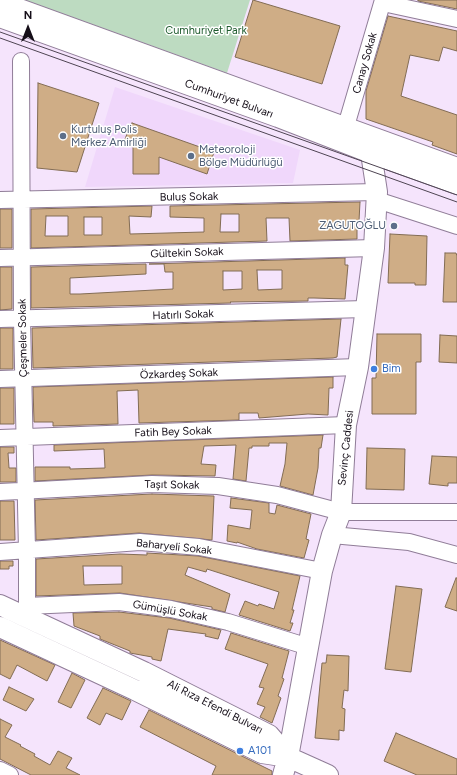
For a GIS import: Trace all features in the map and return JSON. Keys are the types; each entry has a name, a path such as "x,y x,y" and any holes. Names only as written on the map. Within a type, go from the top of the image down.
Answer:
{"main road":[{"name":"Cumhuriyet Bulvarı","path":"0,2 346,126 457,168"},
{"name":"Cumhuriyet Bulvarı","path":"0,17 278,117 457,184"},
{"path":"346,126 371,153"},
{"name":"Sevinç Caddesi","path":"287,769 322,571 340,512 346,425 358,367 374,248 377,196 371,153"},
{"name":"Ali Rıza Efendi Bulvarı","path":"0,605 26,611 269,734 287,769"},
{"name":"Ali Rıza Efendi Bulvarı","path":"0,627 262,753 287,769"},
{"path":"287,769 328,775"}],"street":[{"name":"Canay Sokak","path":"346,126 383,2"},
{"path":"383,2 457,19"},
{"name":"Çeşmeler Sokak","path":"21,61 22,319 27,551 26,611"},
{"name":"Buluş Sokak","path":"0,200 22,201 377,196 457,226"},
{"name":"Gültekin Sokak","path":"0,258 374,248"},
{"name":"Hatırlı Sokak","path":"0,319 365,309"},
{"name":"Özkardeş Sokak","path":"0,379 358,367"},
{"name":"Fatih Bey Sokak","path":"0,438 346,425"},
{"name":"Taşıt Sokak","path":"0,492 152,484 218,486 277,495 340,512 457,512"},
{"path":"332,535 410,542 457,555"},
{"name":"Baharyeli Sokak","path":"0,552 140,542 199,547 322,571"},
{"name":"Gümüşlü Sokak","path":"26,611 119,602 171,609 228,622 309,648"},
{"path":"0,770 10,775"}],"shaded area":[{"path":"115,87 300,150 293,183 85,187"}],"green space":[{"name":"Cumhuriyet Park","path":"25,0 250,0 227,73"}],"building":[{"path":"253,0 340,26 322,84 235,57"},
{"path":"457,0 457,9 418,1"},
{"path":"388,16 457,31 457,51 443,47 439,61 410,55 401,96 457,115 457,154 432,145 433,142 366,119 366,91"},
{"name":"Kurtuluş Polis Merkez Amirliği","path":"38,83 99,103 77,172 37,168"},
{"path":"132,123 214,152 207,174 159,157 159,174 133,174 133,144 124,141"},
{"path":"360,202 359,221 357,221 357,239 290,241 289,218 266,218 267,241 31,248 31,209 152,206 151,217 129,216 130,234 204,232 204,218 170,217 170,206","holes":["221,214 239,214 239,232 220,232","46,216 68,216 68,236 45,236","84,217 102,217 102,235 84,235"]},
{"path":"0,209 12,209 12,248 0,248"},
{"path":"390,234 427,236 426,285 415,285 415,283 388,283"},
{"path":"445,253 456,253 457,256 457,302 443,302"},
{"path":"345,258 345,265 348,265 345,299 308,298 308,301 31,308 31,267 146,264 146,274 70,278 70,294 173,289 173,272 165,272 164,264 149,264","holes":["257,270 282,270 282,289 258,290","223,271 242,271 242,289 223,290"]},
{"path":"0,267 12,267 12,309 0,310"},
{"path":"341,319 337,357 333,358 33,368 32,328"},
{"path":"0,328 13,328 13,369 0,369"},
{"path":"377,334 421,334 421,362 416,362 416,414 372,414 372,378 376,378"},
{"path":"440,335 457,336 457,363 439,362"},
{"path":"333,377 333,388 329,388 328,415 308,414 259,418 258,413 239,413 239,420 139,423 138,390 117,391 118,424 53,426 53,422 34,422 33,387"},
{"path":"0,388 14,388 14,424 0,424"},
{"path":"323,435 321,448 319,448 318,468 313,495 280,486 285,464 287,443 269,443 269,446 252,446 252,448 249,448 246,481 233,479 236,445 204,446 201,464 216,465 215,476 152,475 35,481 35,467 70,467 70,469 105,468 104,449 54,451 54,445"},
{"path":"0,447 14,447 14,453 8,453 9,468 16,468 16,482 0,482"},
{"path":"367,448 405,449 404,490 366,489"},
{"path":"432,456 457,457 457,483 448,483 448,486 429,484"},
{"path":"152,494 214,496 212,540 139,533 36,540 35,500"},
{"path":"231,498 269,503 269,513 275,514 277,505 311,514 306,539 309,540 304,558 257,549 237,542 227,541 228,525 250,529 252,510 230,508"},
{"path":"0,501 14,501 15,540 0,540"},
{"path":"147,553 198,556 300,576 292,610 294,610 290,623 293,623 290,631 239,615 245,601 258,606 259,604 274,609 279,592 207,569 206,572 188,567 185,575 230,594 225,612 212,609 212,607 120,593 36,596 36,559 120,554 147,555","holes":["83,566 122,566 122,584 84,585"]},
{"path":"0,561 13,561 13,566 9,566 9,569 0,569"},
{"path":"457,578 457,611 445,607"},
{"path":"396,586 422,589 411,672 385,669"},
{"path":"119,612 169,618 221,630 218,639 205,636 206,634 168,629 161,661 152,659 152,657 130,653 130,651 100,639 100,636 74,626 73,613"},
{"path":"231,633 289,651 282,678 284,679 278,696 281,698 272,723 260,717 265,707 257,704 264,688 259,687 268,664 225,649"},
{"path":"0,640 55,665 47,681 17,665 10,679 0,674"},
{"path":"327,655 349,656 348,691 344,690 342,708 345,709 344,731 339,730 339,740 315,738 322,663 326,663"},
{"path":"72,673 85,680 71,708 58,702"},
{"path":"9,687 34,699 26,711 3,700"},
{"path":"103,688 131,701 122,720 106,713 100,725 87,718"},
{"path":"149,710 272,771 272,775 212,775 216,766 140,727"},
{"path":"0,719 12,725 5,737 21,745 20,746 35,754 34,756 50,765 58,751 72,758 66,768 80,775 31,775 0,759"},
{"path":"396,733 457,759 457,775 417,775 384,761"}],"tram line":[{"path":"0,32 457,195"},
{"path":"0,38 457,202"}],"place":[{"name":"Kurtuluş Polis Merkez Amirliği","path":"63,136"},
{"name":"Meteoroloji Bölge Müdürlüğü","path":"191,156"},
{"name":"ZAGUTOĞLU","path":"394,226"},
{"name":"Bim","path":"374,369"},
{"name":"A101","path":"240,751"}]}
